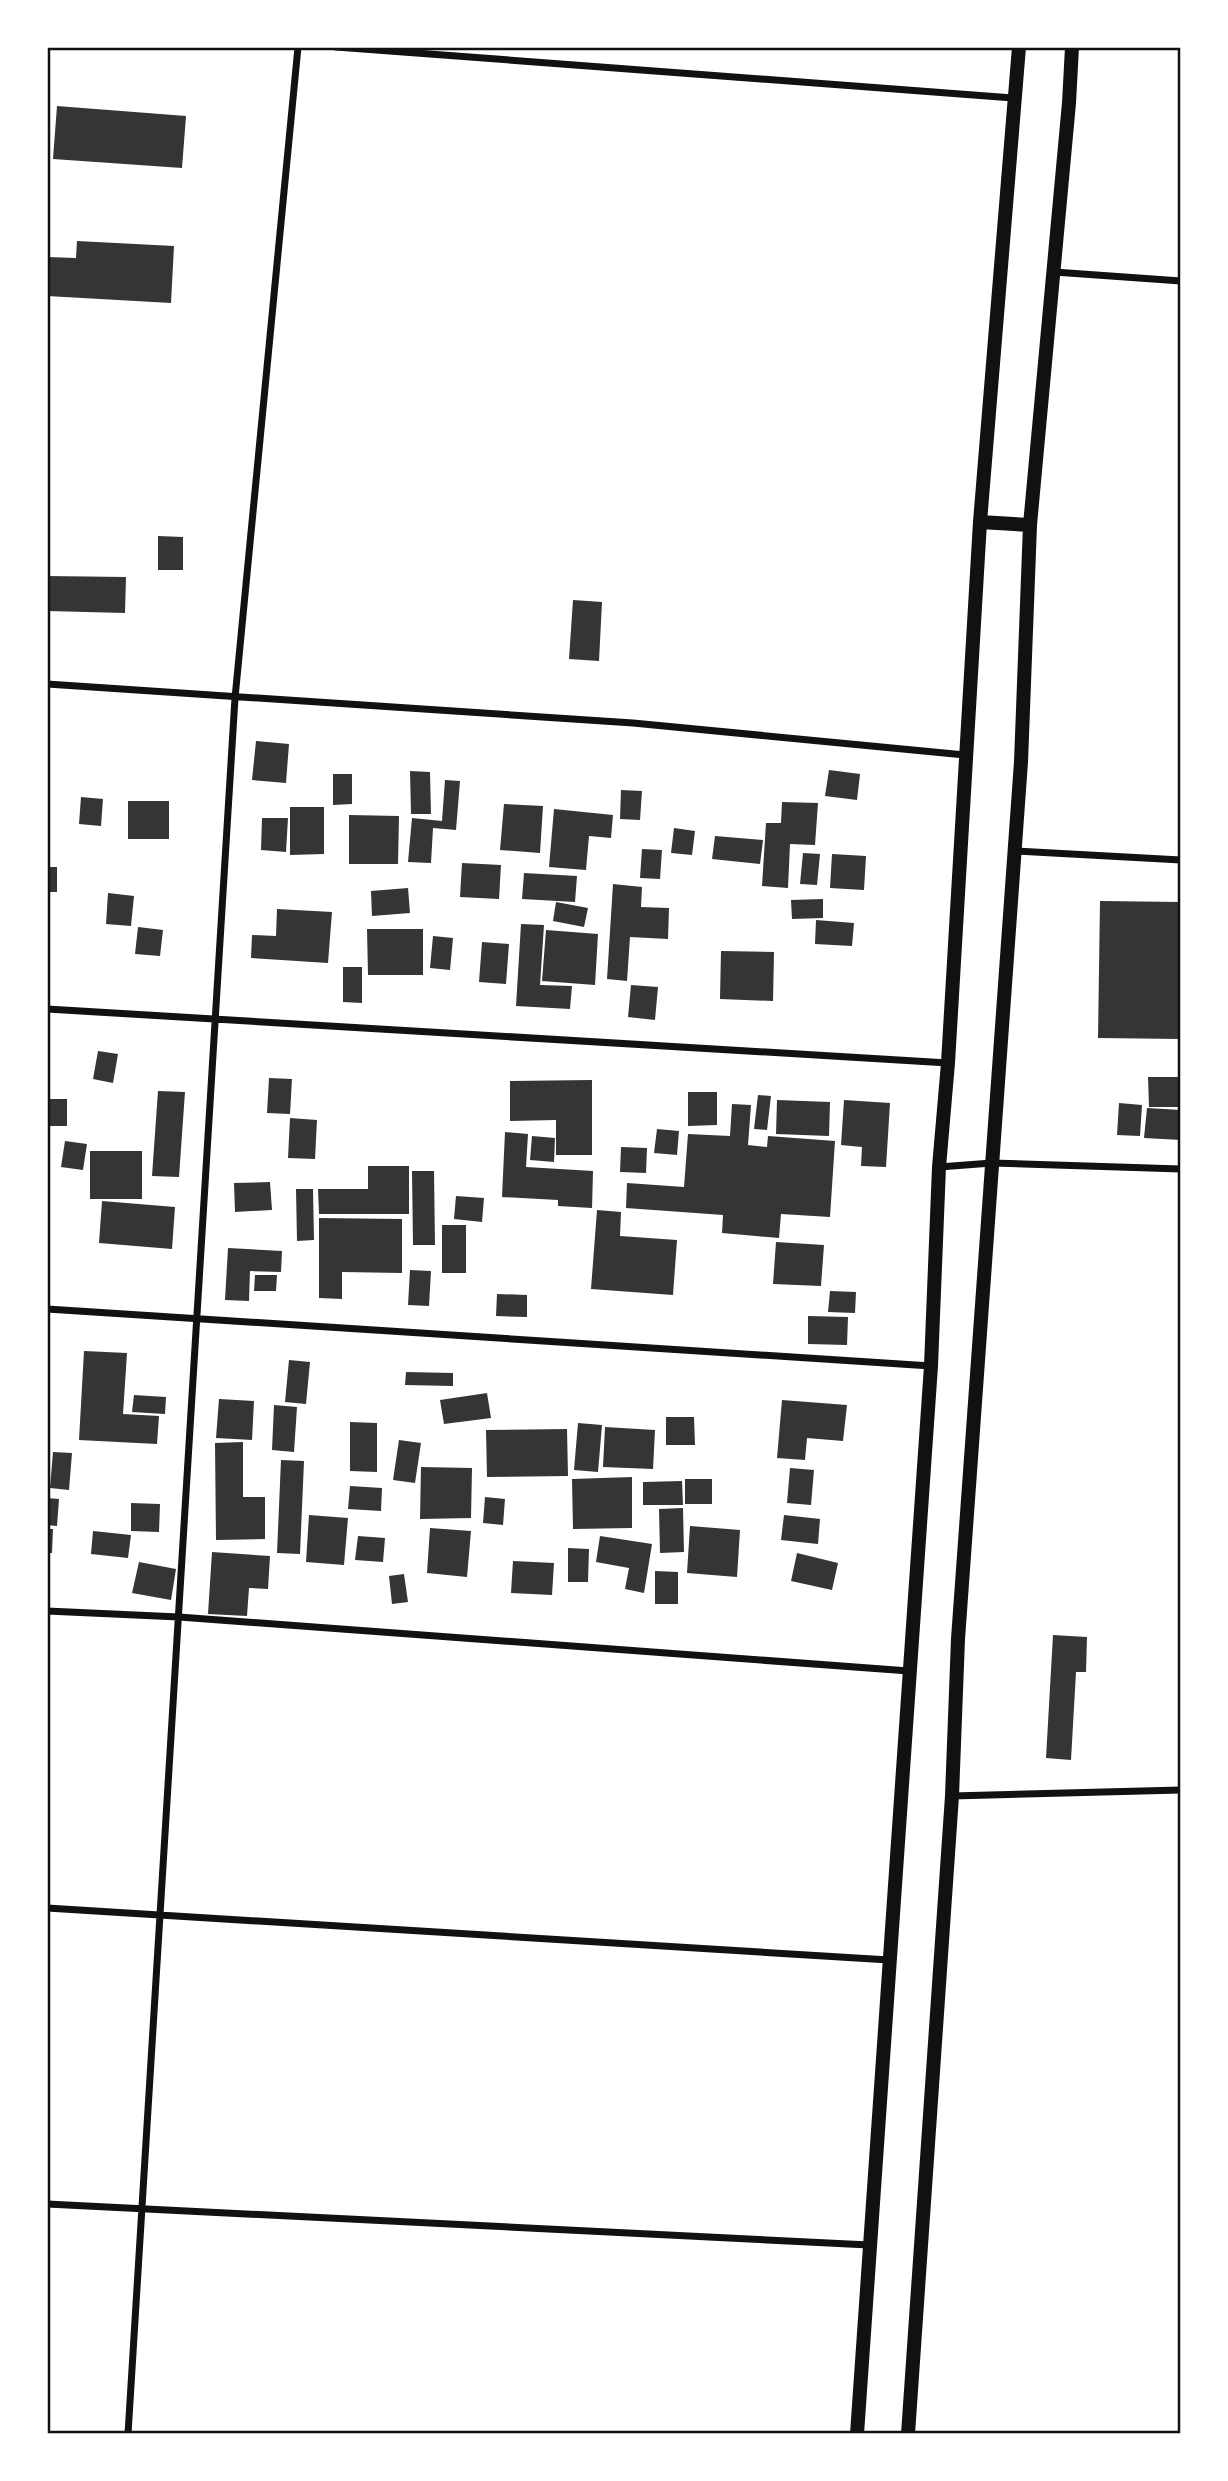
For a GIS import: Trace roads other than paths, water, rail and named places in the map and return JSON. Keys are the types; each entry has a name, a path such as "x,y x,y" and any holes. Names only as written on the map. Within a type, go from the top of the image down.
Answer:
{"main road":[{"path":"857,2434 931,1366 939,1167 948,1063 980,522 1018,47"},
{"path":"908,2434 952,1796 958,1639 1021,762 1030,525 1072,47"},
{"path":"980,522 1030,525"}],"street":[{"path":"128,2434 235,698 298,47"},
{"path":"336,47 1013,98"},
{"path":"1053,272 1181,281"},
{"path":"47,684 633,723 965,755"},
{"path":"1014,851 1181,860"},
{"path":"47,1009 948,1063"},
{"path":"939,1167 992,1163 1181,1169"},
{"path":"47,1309 931,1366"},
{"path":"47,1611 179,1617 909,1671"},
{"path":"952,1796 1181,1790"},
{"path":"47,1908 889,1960"},
{"path":"47,2204 869,2245"}]}
